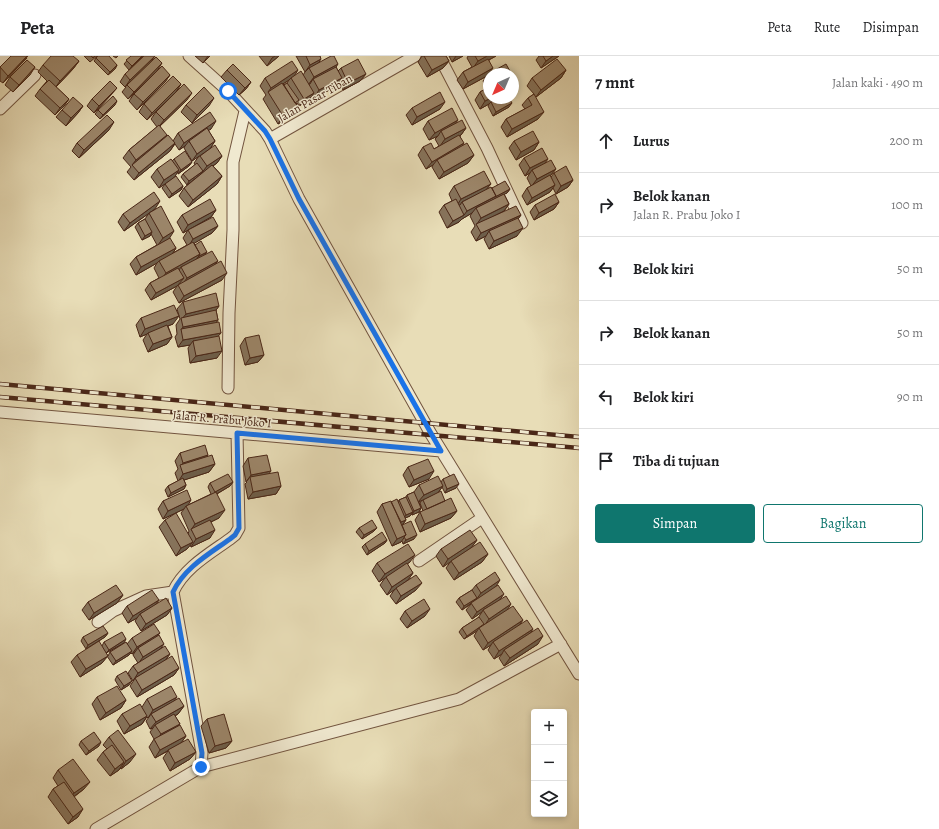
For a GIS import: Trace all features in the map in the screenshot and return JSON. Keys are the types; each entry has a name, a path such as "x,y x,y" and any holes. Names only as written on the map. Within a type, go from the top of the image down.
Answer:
{"street":[{"path":"0,65 7,56"},
{"path":"189,56 228,91 267,135 299,199 441,451 579,674"},
{"name":"Jalan Pasar Tiban","path":"267,135 415,56"},
{"path":"439,56 487,148 522,223"},
{"path":"0,109 35,75"},
{"path":"228,388 229,313 233,230 233,162 249,115"},
{"name":"Jalan R. Prabu Joko I","path":"0,412 441,451"},
{"path":"201,767 202,753 173,592 178,582 195,564 235,535 239,528 237,433"},
{"path":"419,560 482,518"},
{"path":"98,622 113,611 146,596 173,592"},
{"path":"96,829 201,767 458,699 561,644"}],"building":[{"path":"11,56 27,56 8,76 0,67"},
{"path":"51,56 73,56 79,61 60,81 43,65"},
{"path":"98,56 109,56 117,65 110,72 96,58"},
{"path":"131,56 142,56 132,66 126,60"},
{"path":"144,56 155,56 130,80 125,74"},
{"path":"306,56 320,56 321,59 310,65"},
{"path":"331,56 334,56 338,64 314,77 309,68"},
{"path":"424,56 446,56 449,61 432,70"},
{"path":"475,56 487,56 478,61"},
{"path":"543,56 553,56 546,61"},
{"path":"156,57 162,63 134,92 127,85"},
{"path":"358,59 366,74 348,83 341,68"},
{"path":"488,59 493,68 483,68 483,74 468,82 463,72"},
{"path":"557,59 566,70 541,90 532,78"},
{"path":"27,60 35,67 19,85 10,77"},
{"path":"292,61 298,70 271,88 265,78"},
{"path":"233,64 251,82 245,88 227,70"},
{"path":"506,64 508,68 499,68"},
{"path":"162,66 170,75 143,102 134,94"},
{"path":"336,67 342,78 319,90 313,79"},
{"path":"301,71 314,93 304,99 291,78"},
{"path":"173,76 181,84 152,113 144,104"},
{"path":"49,80 69,99 60,108 40,89"},
{"path":"110,81 117,88 99,106 92,99"},
{"path":"282,83 298,107 283,116 268,92"},
{"path":"287,83 299,100 295,103 284,85"},
{"path":"184,84 192,93 164,120 156,112"},
{"path":"204,87 214,98 197,115 186,105"},
{"path":"483,90 483,97 480,92"},
{"path":"440,92 445,102 417,117 412,108"},
{"path":"534,94 544,112 512,129 506,119 532,105 528,98"},
{"path":"113,96 117,101 103,115 98,110"},
{"path":"73,97 83,106 71,118 62,110"},
{"path":"492,104 510,104 496,112"},
{"path":"452,108 458,120 435,133 428,121"},
{"path":"210,112 216,121 184,143 178,133"},
{"path":"107,115 114,122 84,150 77,143"},
{"path":"462,120 466,128 445,139 441,131"},
{"path":"159,125 167,135 136,160 129,150"},
{"path":"207,128 215,141 197,154 189,141"},
{"path":"533,131 539,142 521,152 514,141"},
{"path":"168,135 175,143 139,173 132,165"},
{"path":"459,135 464,143 432,162 423,147 431,143 434,149"},
{"path":"467,143 474,155 444,172 437,160"},
{"path":"215,145 222,156 207,166 200,156"},
{"path":"542,148 548,159 530,168 524,158"},
{"path":"185,151 192,162 181,170 174,159"},
{"path":"171,159 179,170 164,180 157,169"},
{"path":"551,160 556,169 537,179 532,170"},
{"path":"197,163 203,171 189,181 183,174"},
{"path":"212,165 222,176 193,200 184,188"},
{"path":"566,166 573,180 561,186 554,173"},
{"path":"484,171 491,184 461,199 454,186"},
{"path":"550,175 555,185 532,198 527,188"},
{"path":"176,176 183,186 172,194 165,184"},
{"path":"505,181 510,189 495,197 496,196 492,188"},
{"path":"491,187 496,196 467,211 462,202"},
{"path":"154,192 160,201 130,223 123,214"},
{"path":"504,194 509,204 481,218 476,208"},
{"path":"555,194 559,202 539,213 535,205"},
{"path":"210,199 216,210 188,225 182,215"},
{"path":"456,199 464,215 453,221 444,205"},
{"path":"161,206 174,231 163,238 149,213"},
{"path":"516,206 521,215 481,233 476,224"},
{"path":"213,217 218,226 193,239 188,230"},
{"path":"518,218 523,228 494,241 489,231"},
{"path":"145,219 152,232 145,236 138,223"},
{"path":"170,238 176,248 141,267 136,257"},
{"path":"201,241 207,252 199,256 200,254 195,245"},
{"path":"193,242 200,254 166,273 159,261"},
{"path":"212,251 218,261 187,278 181,267"},
{"path":"221,261 227,273 184,296 178,285"},
{"path":"178,268 184,278 156,293 150,283"},
{"path":"216,293 219,306 186,314 183,302"},
{"path":"174,305 179,316 145,329 141,318"},
{"path":"216,310 218,320 183,327 181,318"},
{"path":"219,322 221,333 183,340 181,329"},
{"path":"167,325 172,337 153,344 148,333"},
{"path":"259,335 264,355 250,358 245,338"},
{"path":"219,336 222,351 196,356 193,341"},
{"path":"205,445 208,455 183,463 180,453"},
{"path":"212,455 215,464 183,474 180,465"},
{"path":"267,455 271,471 251,475 248,458"},
{"path":"428,459 434,471 414,480 408,467"},
{"path":"278,472 281,486 253,492 250,477"},
{"path":"228,474 233,482 215,492 210,483"},
{"path":"454,474 459,484 447,489 443,479"},
{"path":"438,476 443,486 424,495 419,485"},
{"path":"183,478 186,485 171,493 168,486"},
{"path":"187,490 191,500 168,511 163,501"},
{"path":"441,491 445,501 427,509 423,500"},
{"path":"216,492 225,510 195,524 186,506"},
{"path":"414,492 421,508 414,511 407,495"},
{"path":"406,497 413,512 406,515 399,500"},
{"path":"451,498 457,511 425,524 420,512"},
{"path":"397,499 406,520 401,522 391,502"},
{"path":"391,501 406,535 397,539 382,504"},
{"path":"176,513 193,542 181,548 165,520"},
{"path":"210,520 215,530 196,539 191,529"},
{"path":"372,520 377,528 364,535 359,528"},
{"path":"411,521 417,535 406,540 404,537 406,535 402,525"},
{"path":"470,530 477,540 448,559 441,549"},
{"path":"382,532 387,540 369,551 365,544"},
{"path":"480,542 488,554 459,573 451,561"},
{"path":"408,544 415,555 385,574 377,563"},
{"path":"407,563 413,573 392,587 386,577"},
{"path":"495,572 500,580 481,593 476,585"},
{"path":"416,575 422,583 401,596 396,588"},
{"path":"116,585 123,595 94,613 88,602"},
{"path":"498,585 504,594 477,612 471,603"},
{"path":"152,590 159,600 133,616 127,606"},
{"path":"472,590 477,598 464,606 459,598"},
{"path":"506,596 511,604 489,619 483,610"},
{"path":"166,598 172,608 146,624 140,614"},
{"path":"424,599 430,609 412,621 405,611"},
{"path":"513,606 523,620 488,643 479,628"},
{"path":"479,617 484,624 467,636 462,628"},
{"path":"527,620 533,629 499,651 493,642"},
{"path":"154,624 160,633 137,647 132,638"},
{"path":"103,626 108,633 88,645 83,637"},
{"path":"538,628 543,636 510,658 504,650"},
{"path":"122,632 126,639 109,650 104,642"},
{"path":"159,635 164,644 143,657 138,648"},
{"path":"99,641 108,656 86,669 77,655"},
{"path":"126,642 132,651 116,661 110,652"},
{"path":"165,646 170,654 138,673 133,666"},
{"path":"172,656 179,668 142,690 135,678"},
{"path":"126,671 132,681 124,686 117,676"},
{"path":"117,686 126,700 106,713 97,697"},
{"path":"171,686 177,697 153,710 147,699"},
{"path":"179,698 184,706 156,722 151,714"},
{"path":"140,704 147,716 130,726 122,714"},
{"path":"174,714 180,724 161,734 155,725"},
{"path":"224,714 232,741 215,746 207,719"},
{"path":"180,725 186,736 160,750 154,739"},
{"path":"118,730 136,754 126,761 109,737"},
{"path":"94,732 101,742 89,751 81,741"},
{"path":"188,739 196,752 175,763 168,750"},
{"path":"112,745 124,762 115,769 103,752"},
{"path":"73,759 90,782 74,793 58,770"},
{"path":"64,782 83,809 73,817 53,789"}],"railway":[{"path":"0,384 579,437"},
{"path":"0,397 579,448"}],"route":[{"path":"201,767 202,753 173,592 178,582 195,564 235,535 239,528 237,433 441,451 299,199 270,139 265,131 252,119 228,91"}]}
